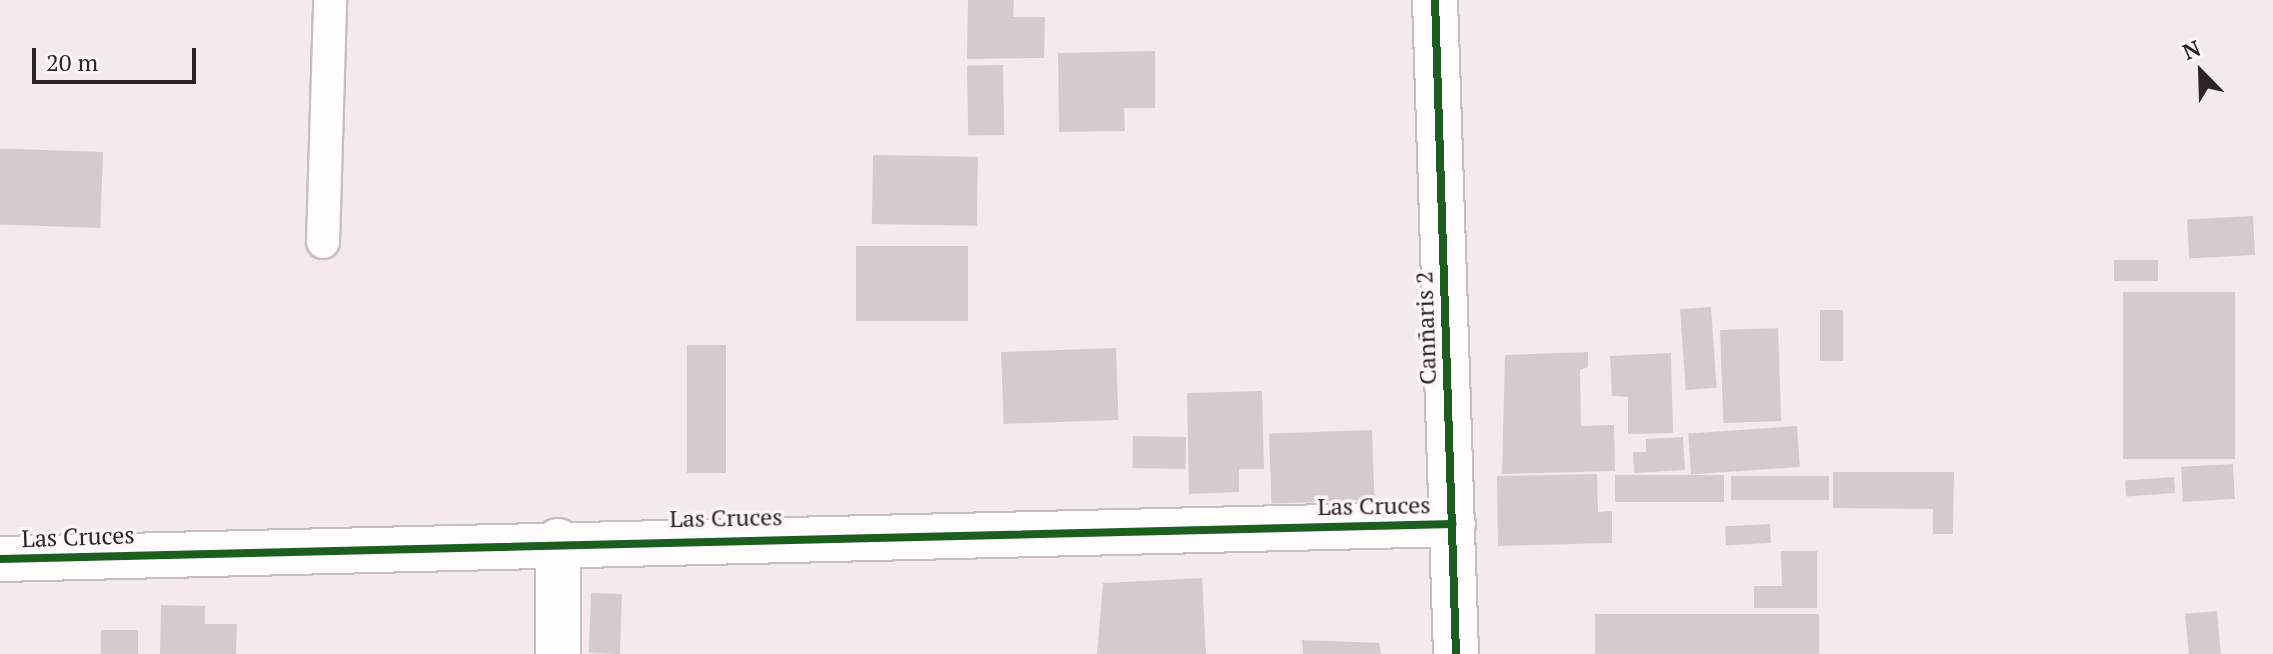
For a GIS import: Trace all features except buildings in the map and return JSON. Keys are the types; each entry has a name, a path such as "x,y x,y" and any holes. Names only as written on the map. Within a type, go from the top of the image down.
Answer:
{"street":[{"name":"Canñaris 2","path":"1435,0 1456,654"},
{"name":"Las Cruces","path":"0,559 558,541 1453,524"},
{"path":"558,541 558,654"}],"lane":[{"path":"323,242 330,0"}],"cycle path":[{"path":"1435,0 1456,654"},
{"path":"0,559 1453,524"}]}
